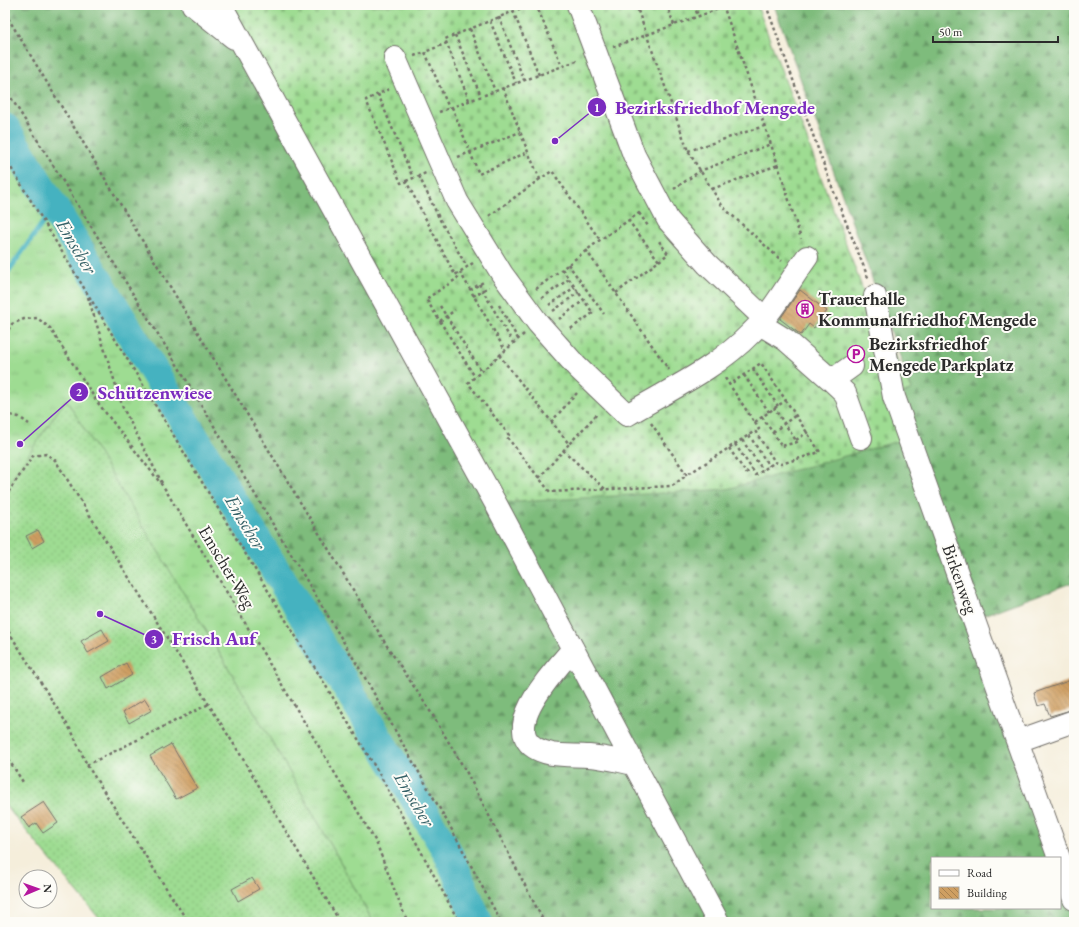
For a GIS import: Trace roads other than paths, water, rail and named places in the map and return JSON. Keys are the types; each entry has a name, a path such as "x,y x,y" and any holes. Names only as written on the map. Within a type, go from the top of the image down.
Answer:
{"street":[{"path":"193,5 241,43"},
{"path":"221,5 376,284 718,922"},
{"path":"578,5 634,155 668,220 707,264 762,321 786,340 844,393 861,438"},
{"path":"403,57 405,82 457,201 472,228 539,324 590,380 627,415 714,363 742,342 762,321 801,265"},
{"name":"Birkenweg","path":"875,296 894,397 1024,739 1059,857"},
{"path":"829,378 838,376 852,366"},
{"path":"573,649 549,678 526,712 523,728 529,744 536,749 552,754 591,756 634,764"},
{"path":"1074,721 1024,739 1074,857"},
{"name":"Birkenweg","path":"1061,862 1074,899"}],"waterway":[{"name":"Emscher","path":"5,128 447,851 478,922"},
{"path":"5,276 54,207"}],"place":[{"name":"Bezirksfriedhof Mengede","path":"555,141"},
{"name":"Trauerhalle Kommunalfriedhof Mengede","path":"805,309"},
{"name":"Bezirksfriedhof Mengede Parkplatz","path":"856,354"},
{"name":"Schützenwiese","path":"20,444"},
{"name":"Frisch Auf","path":"100,614"}]}
